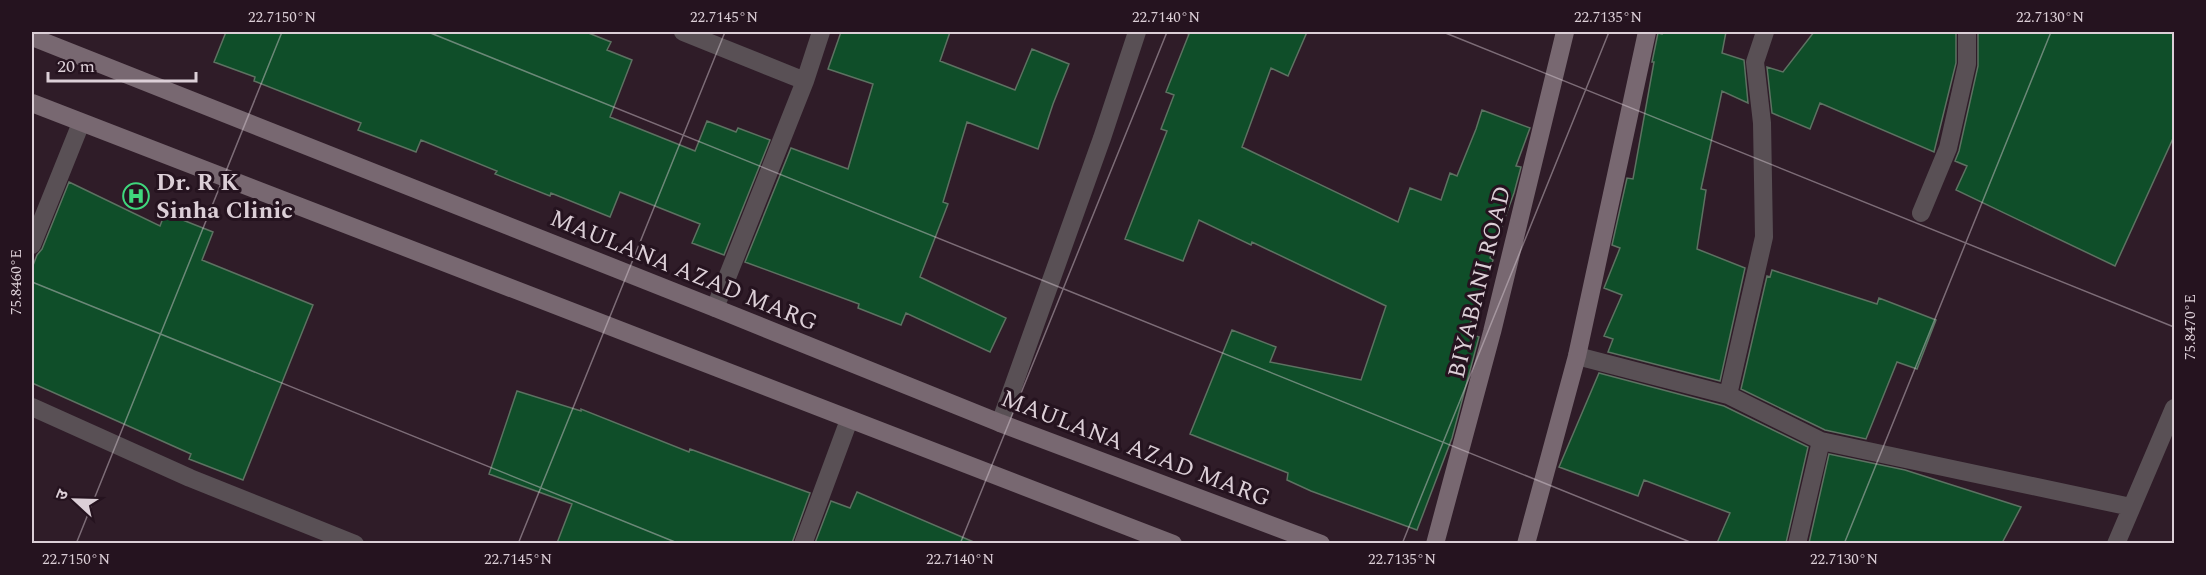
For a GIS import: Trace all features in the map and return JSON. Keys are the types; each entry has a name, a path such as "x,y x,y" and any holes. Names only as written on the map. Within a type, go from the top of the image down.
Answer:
{"street":[{"path":"683,32 805,81"},
{"path":"716,308 805,81 821,32"},
{"path":"1000,423 1102,138 1137,32"},
{"name":"BIYABANI ROAD","path":"1435,543 1492,332 1565,32"},
{"path":"1526,543 1577,356 1647,32"},
{"path":"1728,395 1764,237 1762,123 1755,62 1765,32"},
{"path":"1921,213 1948,148 1967,64 1967,32"},
{"name":"MAULANA AZAD MARG","path":"32,37 1000,423 1321,543"},
{"path":"32,103 849,420 1142,538 1173,543"},
{"path":"32,245 81,123"},
{"path":"1577,356 1728,395 1821,441 2131,507"},
{"path":"32,407 190,478 355,543"},
{"path":"2116,543 2175,408"},
{"path":"803,543 849,420"},
{"path":"1797,543 1821,441"}],"building":[{"path":"226,32 586,32 611,42 607,50 632,60 610,117 695,151 707,121 736,132 738,128 770,140 724,255 692,243 700,224 620,192 610,217 551,193 550,196 495,174 497,171 421,140 416,152 358,130 361,123 254,81 255,77 214,62"},
{"path":"841,32 950,32 940,61 1015,90 1032,49 1069,64 1038,149 967,122 943,202 948,204 920,277 1006,318 990,352 906,313 901,325 858,308 859,304 745,262 791,148 848,169 873,84 828,69"},
{"path":"1184,32 1307,32 1288,76 1271,68 1242,147 1398,222 1410,188 1441,200 1450,173 1457,176 1482,110 1530,128 1516,166 1521,167 1514,193 1490,258 1493,260 1467,333 1479,337 1452,438 1417,530 1311,491 1287,480 1288,473 1190,434 1232,330 1276,347 1270,362 1361,380 1386,306 1252,242 1251,245 1199,220 1183,261 1125,239 1167,131 1161,129 1174,95 1166,92 1189,34"},
{"path":"1662,32 1726,32 1722,53 1744,60 1748,103 1722,91 1701,189 1706,190 1697,249 1745,268 1720,381 1608,352 1613,339 1604,336 1622,295 1604,288 1620,248 1612,245 1627,178 1633,179 1654,62 1652,62 1658,33 1662,34"},
{"path":"1814,32 1956,32 1956,63 1934,152 1820,103 1810,129 1772,113 1767,67 1783,72"},
{"path":"1978,32 2175,32 2175,134 2115,266 1956,190 1967,166 1955,161 1978,66"},
{"path":"69,182 160,226 165,213 213,232 202,260 313,305 243,480 189,459 191,454 32,383 32,268"},
{"path":"1772,270 1877,304 1879,298 1936,320 1917,369 1897,362 1866,439 1825,430 1741,389 1767,276 1770,277"},
{"path":"1599,373 1724,406 1808,447 1786,543 1717,543 1730,513 1644,480 1638,496 1559,467"},
{"path":"517,391 581,411 581,409 689,452 690,449 810,493 792,543 557,543 572,504 489,474"},
{"path":"1829,454 1905,470 2021,507 2002,543 1809,543"},
{"path":"857,492 976,543 815,543 831,501 850,508"}],"place":[{"name":"Dr. R K Sinha Clinic","path":"136,196"}]}
